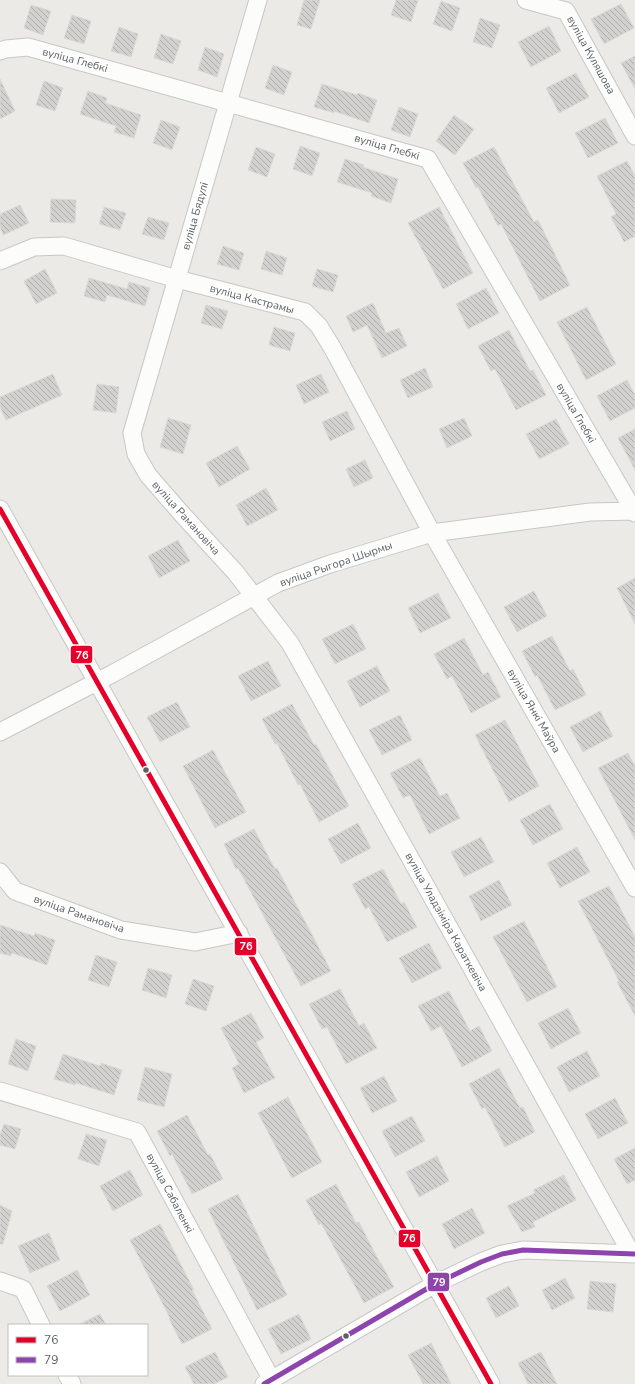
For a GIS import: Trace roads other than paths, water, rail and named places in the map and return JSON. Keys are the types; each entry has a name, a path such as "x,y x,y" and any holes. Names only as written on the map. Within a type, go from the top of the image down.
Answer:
{"street":[{"name":"вуліца Бядулі","path":"132,432 258,0"},
{"name":"вуліца Куляшова","path":"526,0 566,11 635,136"},
{"name":"вуліца Глебкі","path":"0,51 28,47 428,159 635,512"},
{"name":"вуліца Кастрамы","path":"0,261 34,247 64,246 177,279 305,312 319,326 333,350 432,533"},
{"name":"вуліца Рамановіча","path":"132,432 136,454 148,475 236,573 254,596"},
{"path":"0,509 491,1384"},
{"name":"вуліца Рыгора Шырмы","path":"0,732 96,682 278,583 330,564 432,533 590,512 635,512"},
{"name":"вуліца Янкі Маўра","path":"432,533 635,888"},
{"name":"вуліца Уладзіміра Караткевіча","path":"254,596 290,643 633,1253"},
{"name":"вуліца Рамановіча","path":"0,872 16,891 121,930 195,942 239,933"},
{"name":"вуліца Сабаленкі","path":"0,1091 137,1132 270,1383"},
{"path":"270,1383 435,1284 481,1262 502,1254 524,1250 633,1253"},
{"path":"0,1281 23,1289 40,1324"}]}
